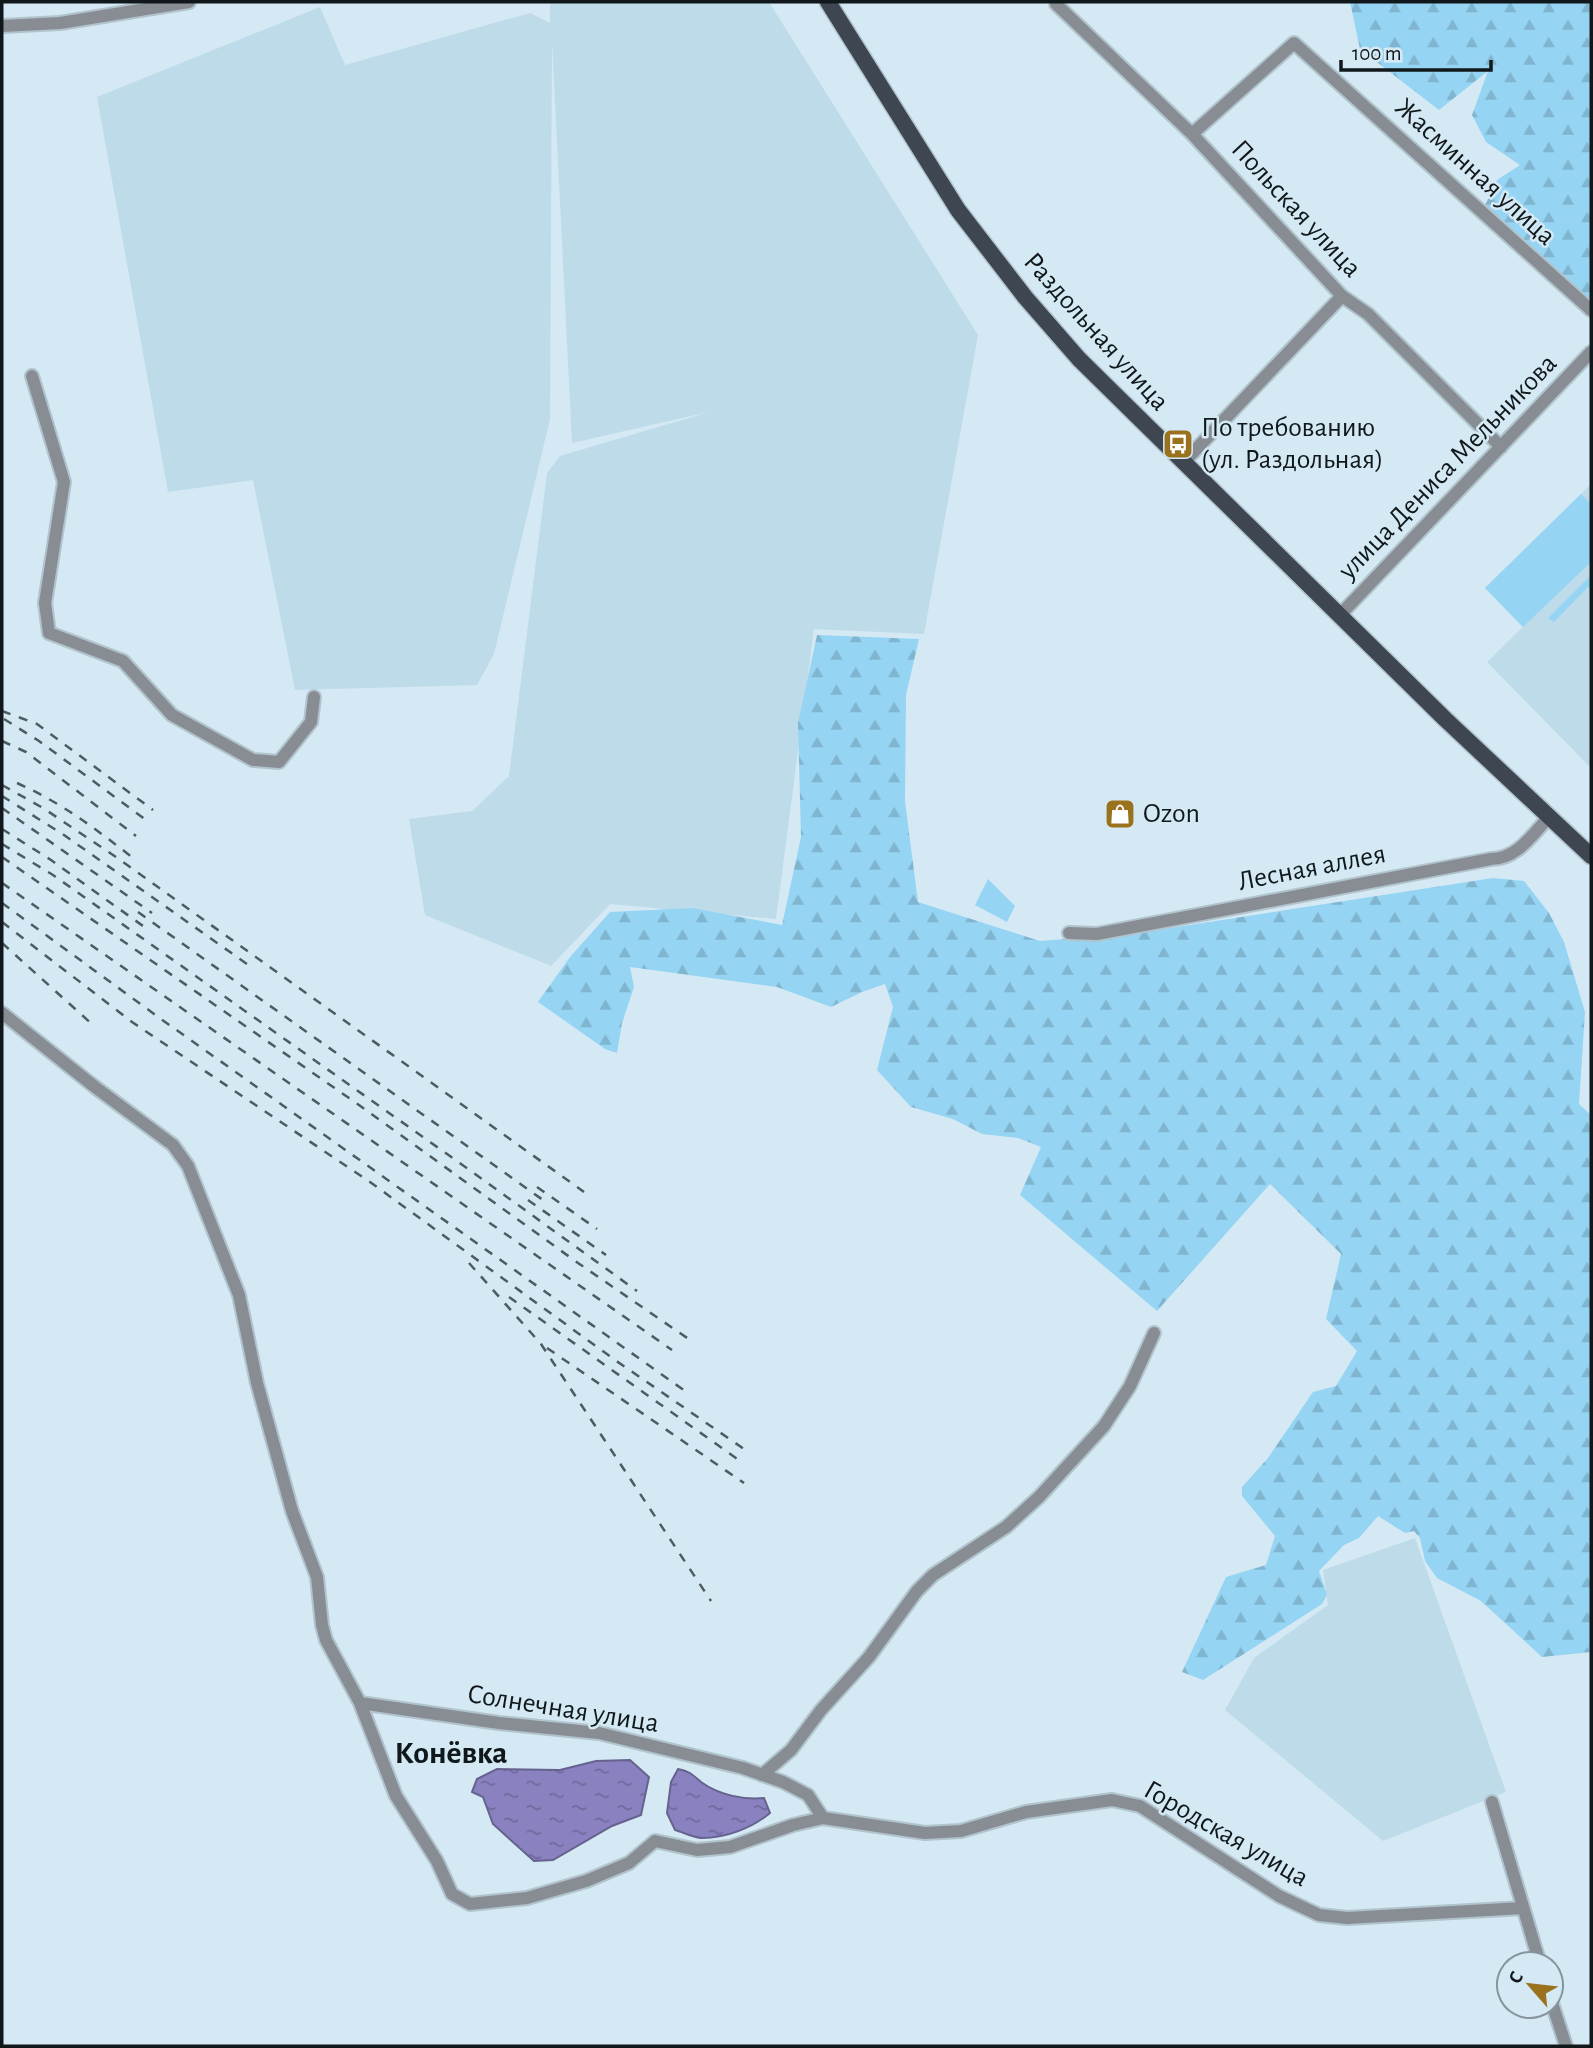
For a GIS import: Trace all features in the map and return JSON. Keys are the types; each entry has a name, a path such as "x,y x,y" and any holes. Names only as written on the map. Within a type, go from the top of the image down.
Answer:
{"main road":[{"name":"Раздольная улица","path":"828,2 958,210 1025,297 1079,359 1339,616 1591,856"}],"street":[{"path":"2,26 60,23 189,2"},
{"name":"Польская улица","path":"1056,4 1192,134 1342,296 1368,314 1501,447"},
{"name":"Жасминная улица","path":"1192,134 1294,43 1591,310"},
{"path":"1183,463 1342,296"},
{"name":"улица Дениса Мельникова","path":"1339,616 1591,352"},
{"path":"32,376 64,482 45,603 49,633 122,661 172,715 253,760 279,762 311,722 314,697"},
{"name":"Лесная аллея","path":"1069,933 1097,934 1491,859 1504,859 1513,854 1549,817"},
{"path":"2,1013 173,1145 188,1166 239,1295 257,1383 292,1511 317,1577 324,1633 360,1703 396,1796 437,1861 452,1894 470,1904 527,1898 586,1881 629,1863 655,1841 697,1850 730,1847 793,1825 823,1818"},
{"path":"762,1775 792,1750 821,1710 869,1657 902,1609 933,1575 1006,1527 1070,1465 1104,1426 1130,1386 1154,1334"},
{"name":"Солнечная улица","path":"360,1703 599,1734 762,1775 808,1795 823,1818"},
{"name":"Городская улица","path":"823,1818 925,1833 961,1831 1026,1812 1112,1800 1140,1806 1188,1835 1240,1873 1279,1896 1320,1915 1347,1919 1523,1908"},
{"path":"1492,1801 1536,1950"},
{"path":"1558,2020 1566,2046"}],"shaded area":[{"path":"550,2 769,2 978,335 924,634 814,629 776,919 610,904 551,966 425,915 409,819 472,811 509,776 547,473 560,456 709,412 572,443 552,42 550,419 494,654 477,685 295,690 253,480 168,492 97,97 320,7 345,65 530,13 550,23"},
{"path":"1591,484 1591,768 1487,662 1523,627 1485,588"},
{"path":"1415,1538 1506,1792 1383,1841 1225,1710 1254,1658 1328,1605 1323,1570"}],"green space":[{"path":"1350,2 1591,2 1591,305 1485,205 1497,180 1520,165 1486,142 1472,115 1488,71 1439,110 1360,49"},
{"path":"1581,494 1591,504 1591,562 1523,627 1485,588"},
{"path":"1591,575 1591,589 1588,587 1554,622 1548,618"},
{"path":"817,635 919,639 906,695 905,801 918,902 1040,941 1132,934 1493,878 1524,881 1549,913 1564,942 1585,1012 1579,1104 1591,1115 1591,1652 1542,1657 1481,1601 1437,1578 1425,1561 1420,1538 1414,1531 1405,1533 1378,1516 1359,1538 1344,1545 1319,1571 1327,1595 1322,1604 1203,1680 1182,1672 1226,1577 1266,1565 1275,1536 1242,1496 1242,1487 1268,1458 1313,1392 1336,1386 1357,1351 1326,1319 1341,1254 1270,1184 1157,1311 1020,1195 1041,1147 1018,1138 982,1134 953,1119 911,1107 877,1070 893,1007 885,984 831,1007 777,987 630,967 634,987 622,1023 617,1053 605,1049 538,1002 570,957 610,912 692,908 782,925 801,837 798,723"},
{"path":"988,879 1015,906 1007,922 975,905"}],"water":[{"path":"630,1760 649,1777 641,1815 612,1826 553,1860 534,1861 493,1824 483,1797 472,1792 477,1779 497,1769 560,1770 596,1761"},
{"path":"678,1769 723,1793 764,1798 770,1813 747,1828 711,1838 699,1838 675,1830 667,1813 671,1782"}],"railway":[{"path":"2,711 37,724 153,810"},
{"path":"4,719 39,741 146,820"},
{"path":"2,741 26,752 136,836"},
{"path":"17,783 65,809 137,861"},
{"path":"2,785 43,808 116,857 584,1192"},
{"path":"2,796 64,835 247,964"},
{"path":"2,808 152,913"},
{"path":"2,829 51,860 143,926"},
{"path":"2,844 53,875 637,1291"},
{"path":"2,857 359,1105 578,1263 693,1342"},
{"path":"2,883 672,1350"},
{"path":"2,903 685,1391"},
{"path":"138,912 543,1200"},
{"path":"2,922 132,1022 370,1182 615,1360 744,1449"},
{"path":"2,943 93,1025"},
{"path":"537,1187 597,1229"},
{"path":"528,1200 606,1255"},
{"path":"469,1263 541,1344 711,1601"},
{"path":"509,1297 743,1463"},
{"path":"547,1348 744,1483"}],"place":[{"name":"По требованию (ул. Раздольная)","path":"1178,444"},
{"name":"Ozon","path":"1120,814"}],"district":[{"name":"Конёвка","path":"451,1753"}]}
